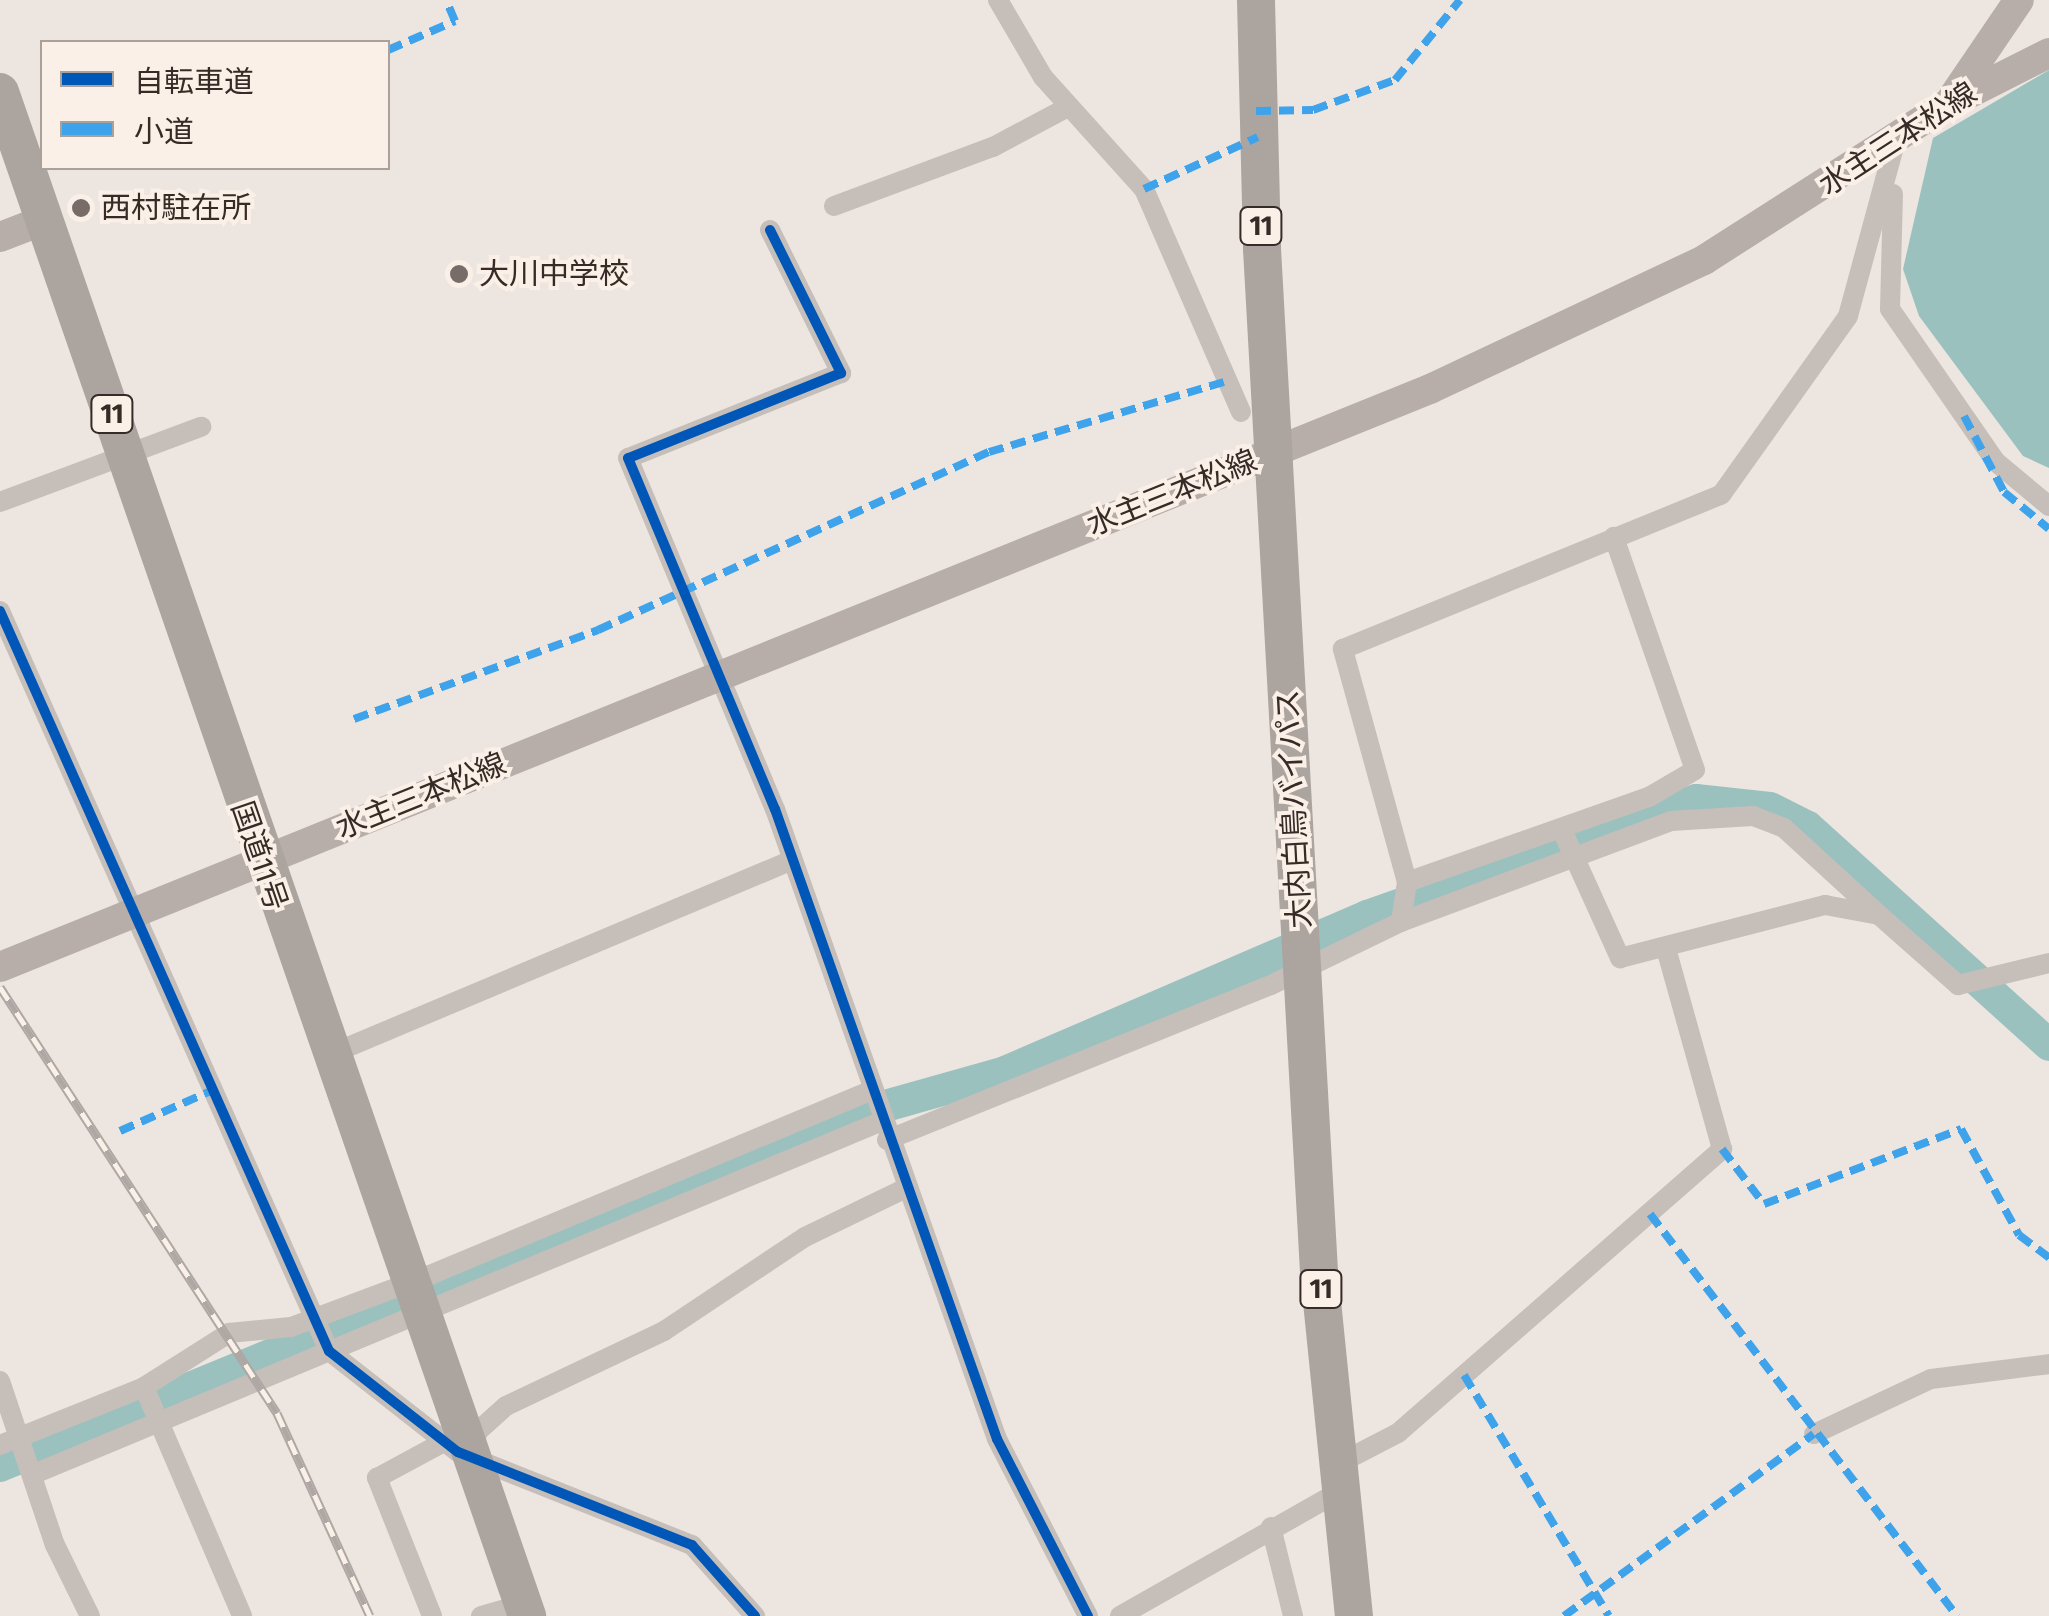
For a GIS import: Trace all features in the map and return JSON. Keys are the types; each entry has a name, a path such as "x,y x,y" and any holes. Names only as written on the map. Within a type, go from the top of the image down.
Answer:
{"highway":[{"name":"大内白鳥バイパス","path":"1256,0 1301,953 1337,1478 1354,1616"},
{"name":"国道11号","path":"0,92 260,862 418,1298 458,1451 525,1610"}],"main road":[{"path":"1948,104 2019,0"},
{"name":"水主三本松線","path":"0,967 718,672 1277,451 1704,260 1948,104 2049,53"},
{"path":"0,237 44,220"}],"street":[{"path":"1005,2 1068,107 1144,189 1240,412"},
{"path":"834,206 993,147 1068,107"},
{"path":"1896,139 1890,177 1890,309 1996,462 2049,506"},
{"path":"1402,919 1406,885 1343,649 1614,536 1721,496 1829,356 1890,177"},
{"path":"770,230 840,373 628,458 718,672 790,861 868,1094 908,1187 997,1440 1088,1616"},
{"path":"0,502 201,427"},
{"path":"10,1440 144,1387 229,1333 314,1322 418,1298 882,1127 1301,953 1402,919 1566,845 1695,770 1614,536"},
{"path":"0,611 314,1322 331,1352 458,1451 671,1532 714,1562 755,1616"},
{"path":"1406,885 1671,822 1752,816 1822,855 1879,915 1971,987 2049,963"},
{"path":"1566,845 1620,958 1667,952 1728,923 1778,922 1825,905 1879,915"},
{"path":"329,1055 790,861"},
{"path":"1120,1616 1271,1528 1398,1432 1713,1163 1720,1126 1667,952"},
{"path":"34,1474 331,1352 418,1298 868,1094"},
{"path":"432,1616 378,1478 458,1451 506,1406 664,1331 805,1237 908,1187"},
{"path":"1814,1434 1931,1379 2049,1364"},
{"path":"0,1381 10,1440 34,1474 90,1616"},
{"path":"144,1387 242,1616"},
{"path":"1271,1528 1294,1616"},
{"path":"481,1616 525,1610"}],"water":[{"path":"2049,70 2049,468 2023,456 1919,316 1903,269 1933,138"}],"waterway":[{"path":"0,1466 857,1114 1005,1072 1367,916 1696,800 1770,808 1808,827 2049,1045"}],"railway":[{"path":"0,987 277,1413 370,1616"}],"marked path":[{"path":"390,49 455,21 446,0"},
{"path":"1256,111 1313,110 1395,80 1460,0"},
{"path":"1144,189 1258,137"},
{"path":"354,719 598,630 989,452 1224,382"},
{"path":"1964,416 2004,492 2049,529"},
{"path":"120,1131 213,1090"},
{"path":"1722,1149 1764,1204 1961,1129 2019,1235 2049,1258"},
{"path":"1650,1214 1957,1616"},
{"path":"1464,1375 1609,1616"},
{"path":"1564,1616 1814,1434"}],"cycle path":[{"path":"770,230 841,373 628,458 775,809 997,1439 1088,1616"},
{"path":"0,611 329,1351 458,1452 692,1545 755,1616"}],"place":[{"name":"西村駐在所","path":"81,208"},
{"name":"大川中学校","path":"459,274"}]}
